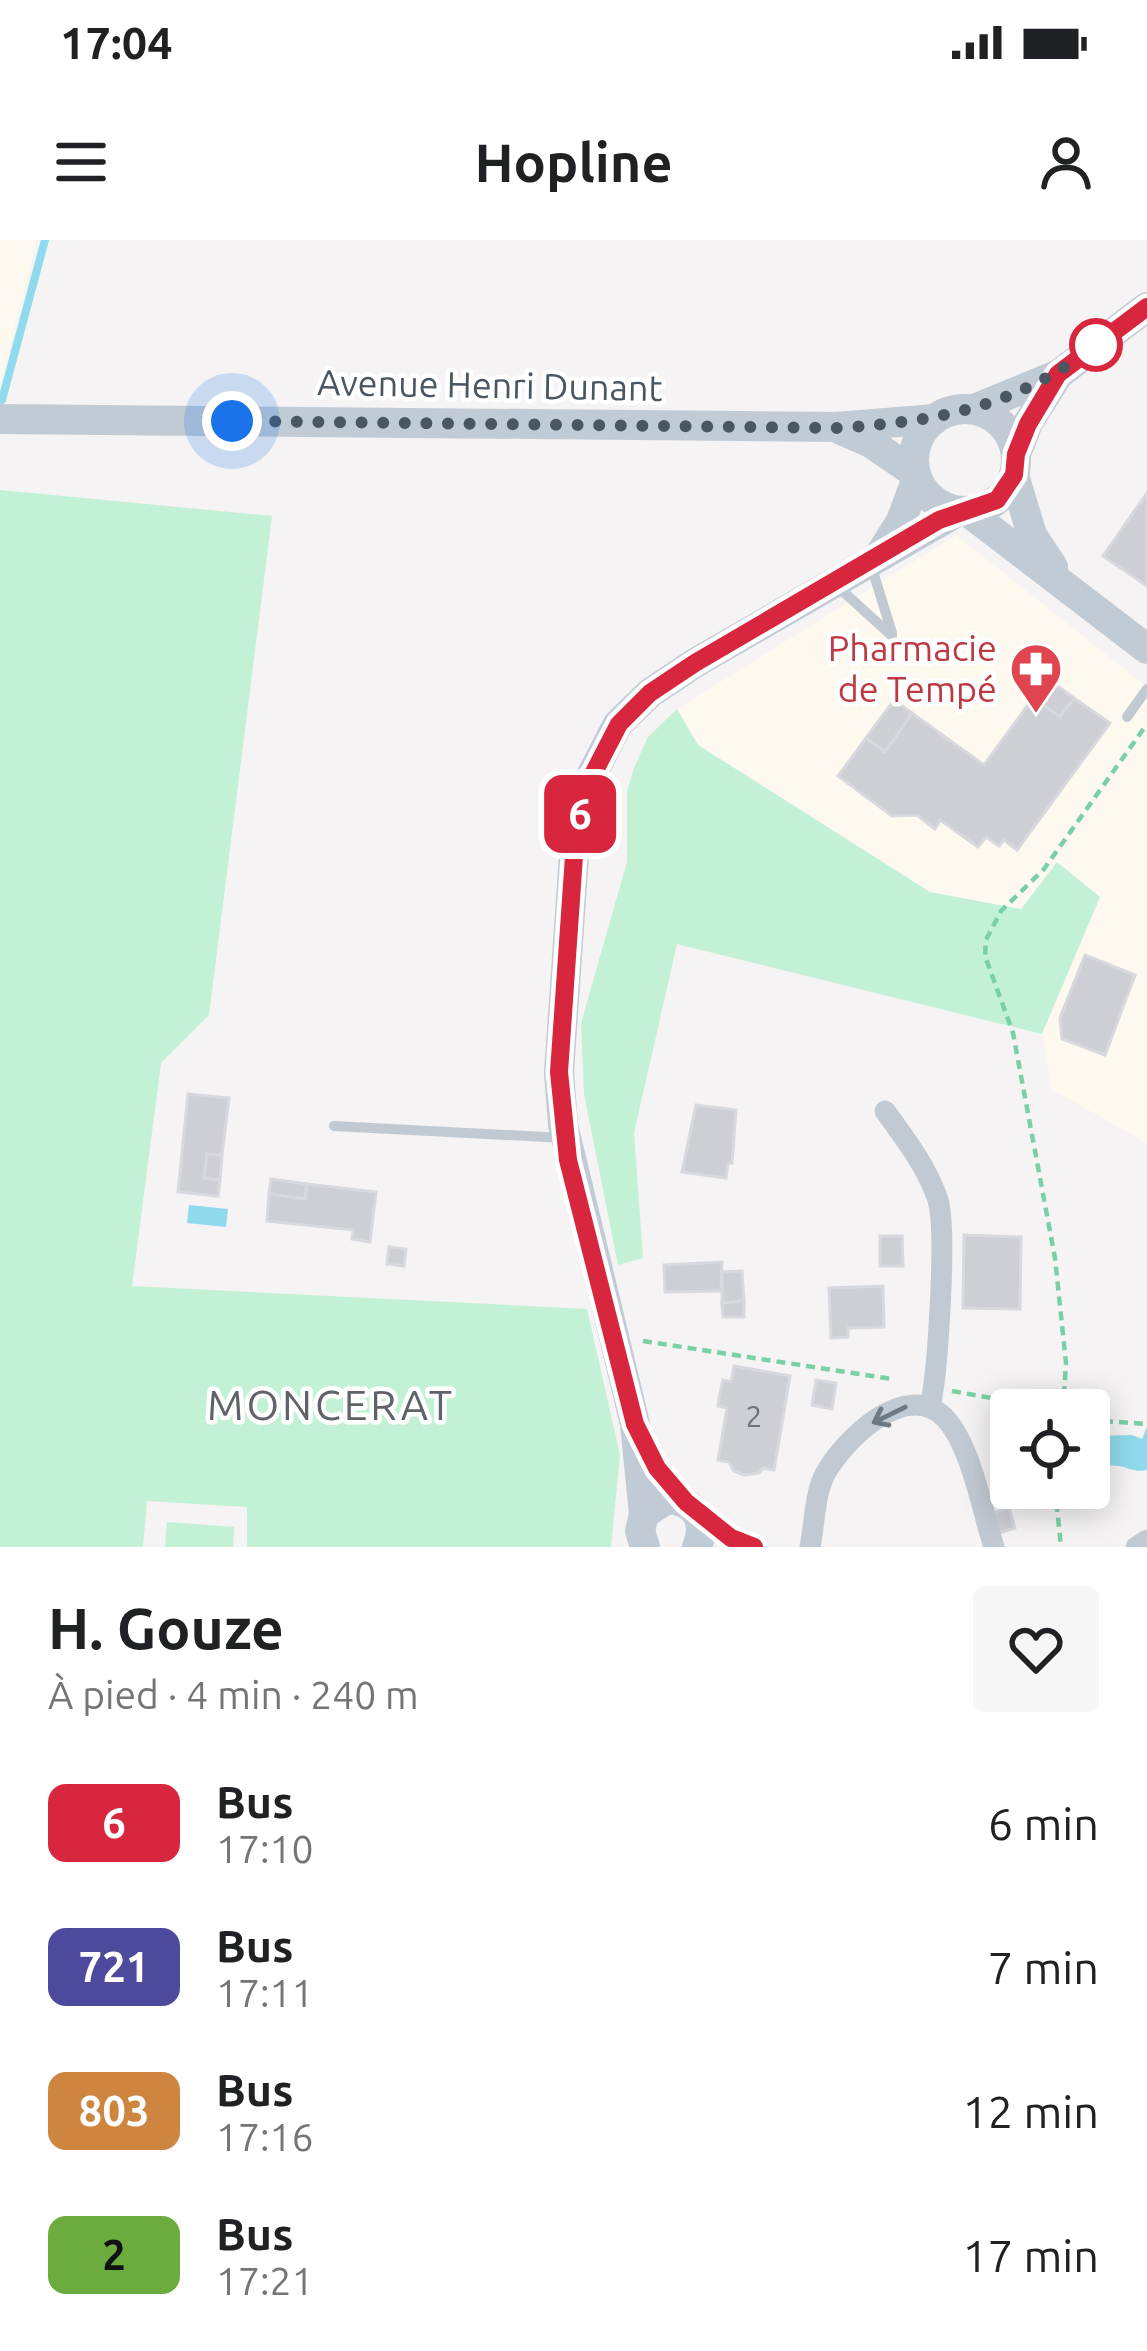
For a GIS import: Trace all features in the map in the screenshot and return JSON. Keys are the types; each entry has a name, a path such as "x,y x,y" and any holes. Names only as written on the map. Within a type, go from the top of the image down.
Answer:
{"street":[{"path":"974,410 1058,374 1147,307"},
{"path":"644,1537 635,1424 565,1138 559,1072 574,856 578,819 590,780 619,724 650,693 875,557 963,511 997,500 1028,424 1058,374"},
{"path":"875,557 901,521 916,475 915,448 935,418 956,410 974,410 994,418 1009,433 1032,535 1059,577"},
{"name":"Avenue Henri Dunant","path":"0,419 836,428 935,418"},
{"name":"Avenue Henri Dunant","path":"836,428 871,443 916,475"},
{"path":"916,475 926,494 941,505 963,511 1059,577 1147,649"},
{"path":"886,1112 920,1161 939,1204 932,1398 963,1448 994,1547"},
{"path":"810,1547 823,1478 837,1457 877,1419 932,1398"},
{"path":"635,1424 657,1468 692,1508 741,1546"},
{"path":"644,1537 658,1501 692,1508"},
{"path":"692,1508 702,1531 697,1547"},
{"path":"1136,1547 1147,1540"}],"lane":[{"path":"833,584 892,636 875,557"},
{"path":"1126,717 1147,689"},
{"path":"334,1126 565,1138"}],"path":[{"path":"1063,1389 1066,1363 1055,1258 1013,1034 985,956 986,940 1000,911 1044,869 1147,724"},
{"path":"614,1337 892,1379"},
{"path":"932,1398 990,1403"},
{"path":"1110,1421 1145,1423"},
{"path":"1057,1509 1061,1547"}],"shaded area":[{"path":"0,240 37,240 0,386"},
{"path":"956,535 1147,687 1147,1143 1051,1089 1042,1034 1100,897 1021,909 930,892 698,745 677,709"}],"green space":[{"path":"0,490 272,516 209,1015 161,1063 132,1286 587,1309 620,1455 611,1547 247,1547 247,1507 147,1501 143,1547 0,1547"},
{"path":"677,709 698,745 930,892 1021,909 1057,862 1100,897 1042,1034 677,944 634,1133 643,1258 618,1265 584,1094 581,1023 627,862 627,791 634,768 648,737"},
{"path":"167,1522 234,1527 233,1547 165,1547"}],"water":[{"path":"189,1205 228,1209 226,1227 187,1223"},
{"path":"1147,1427 1147,1470 1110,1467 1110,1436 1142,1439"}],"building":[{"path":"1147,493 1147,586 1103,556"},
{"path":"1047,678 1074,698 1060,717 1033,698"},
{"path":"1033,698 1060,717 1074,698 1110,723 1017,850 1004,840 999,846 986,837 978,847 940,820 935,829 917,815 892,816 838,776 866,738 885,752 912,713 984,765"},
{"path":"894,700 912,713 885,752 866,738"},
{"path":"1085,955 1135,975 1105,1055 1062,1039 1060,1018"},
{"path":"188,1094 229,1098 222,1155 207,1154 204,1178 220,1180 218,1196 178,1192"},
{"path":"696,1105 736,1110 732,1163 728,1163 726,1178 682,1172"},
{"path":"207,1154 222,1155 220,1180 204,1178"},
{"path":"271,1179 307,1184 305,1199 269,1194"},
{"path":"307,1184 376,1192 370,1242 352,1239 353,1230 267,1221 269,1194 305,1199"},
{"path":"964,1235 1021,1237 1020,1309 963,1308"},
{"path":"880,1236 902,1236 903,1266 880,1266"},
{"path":"389,1247 406,1249 404,1266 387,1264"},
{"path":"722,1262 721,1291 665,1292 664,1265"},
{"path":"742,1271 744,1301 722,1303 722,1272"},
{"path":"883,1286 884,1327 848,1328 848,1337 831,1338 829,1288"},
{"path":"744,1301 744,1317 723,1317 722,1303"},
{"path":"734,1366 790,1376 774,1470 763,1468 744,1475 729,1462 718,1460 727,1408 718,1406 720,1393 723,1380 731,1382"},
{"path":"816,1380 836,1383 832,1409 812,1405"},
{"path":"1009,1509 1015,1528 999,1533 993,1513"}],"waterway":[{"path":"2,400 45,240"}],"bus line":[{"name":"6","path":"754,1547 731,1538 686,1502 657,1468 635,1424 568,1160 559,1072 574,856 578,819 590,780 619,724 650,693 939,520 997,500 1014,475 1016,454 1028,424 1058,374 1147,307"}],"place":[{"name":"Pharmacie de Tempé","path":"1036,715"}],"district":[{"name":"MONCERAT","path":"331,1405"}],"route":[{"path":"232,421 836,428 908,423 974,410 1026,390 1058,374 1096,345"}]}
